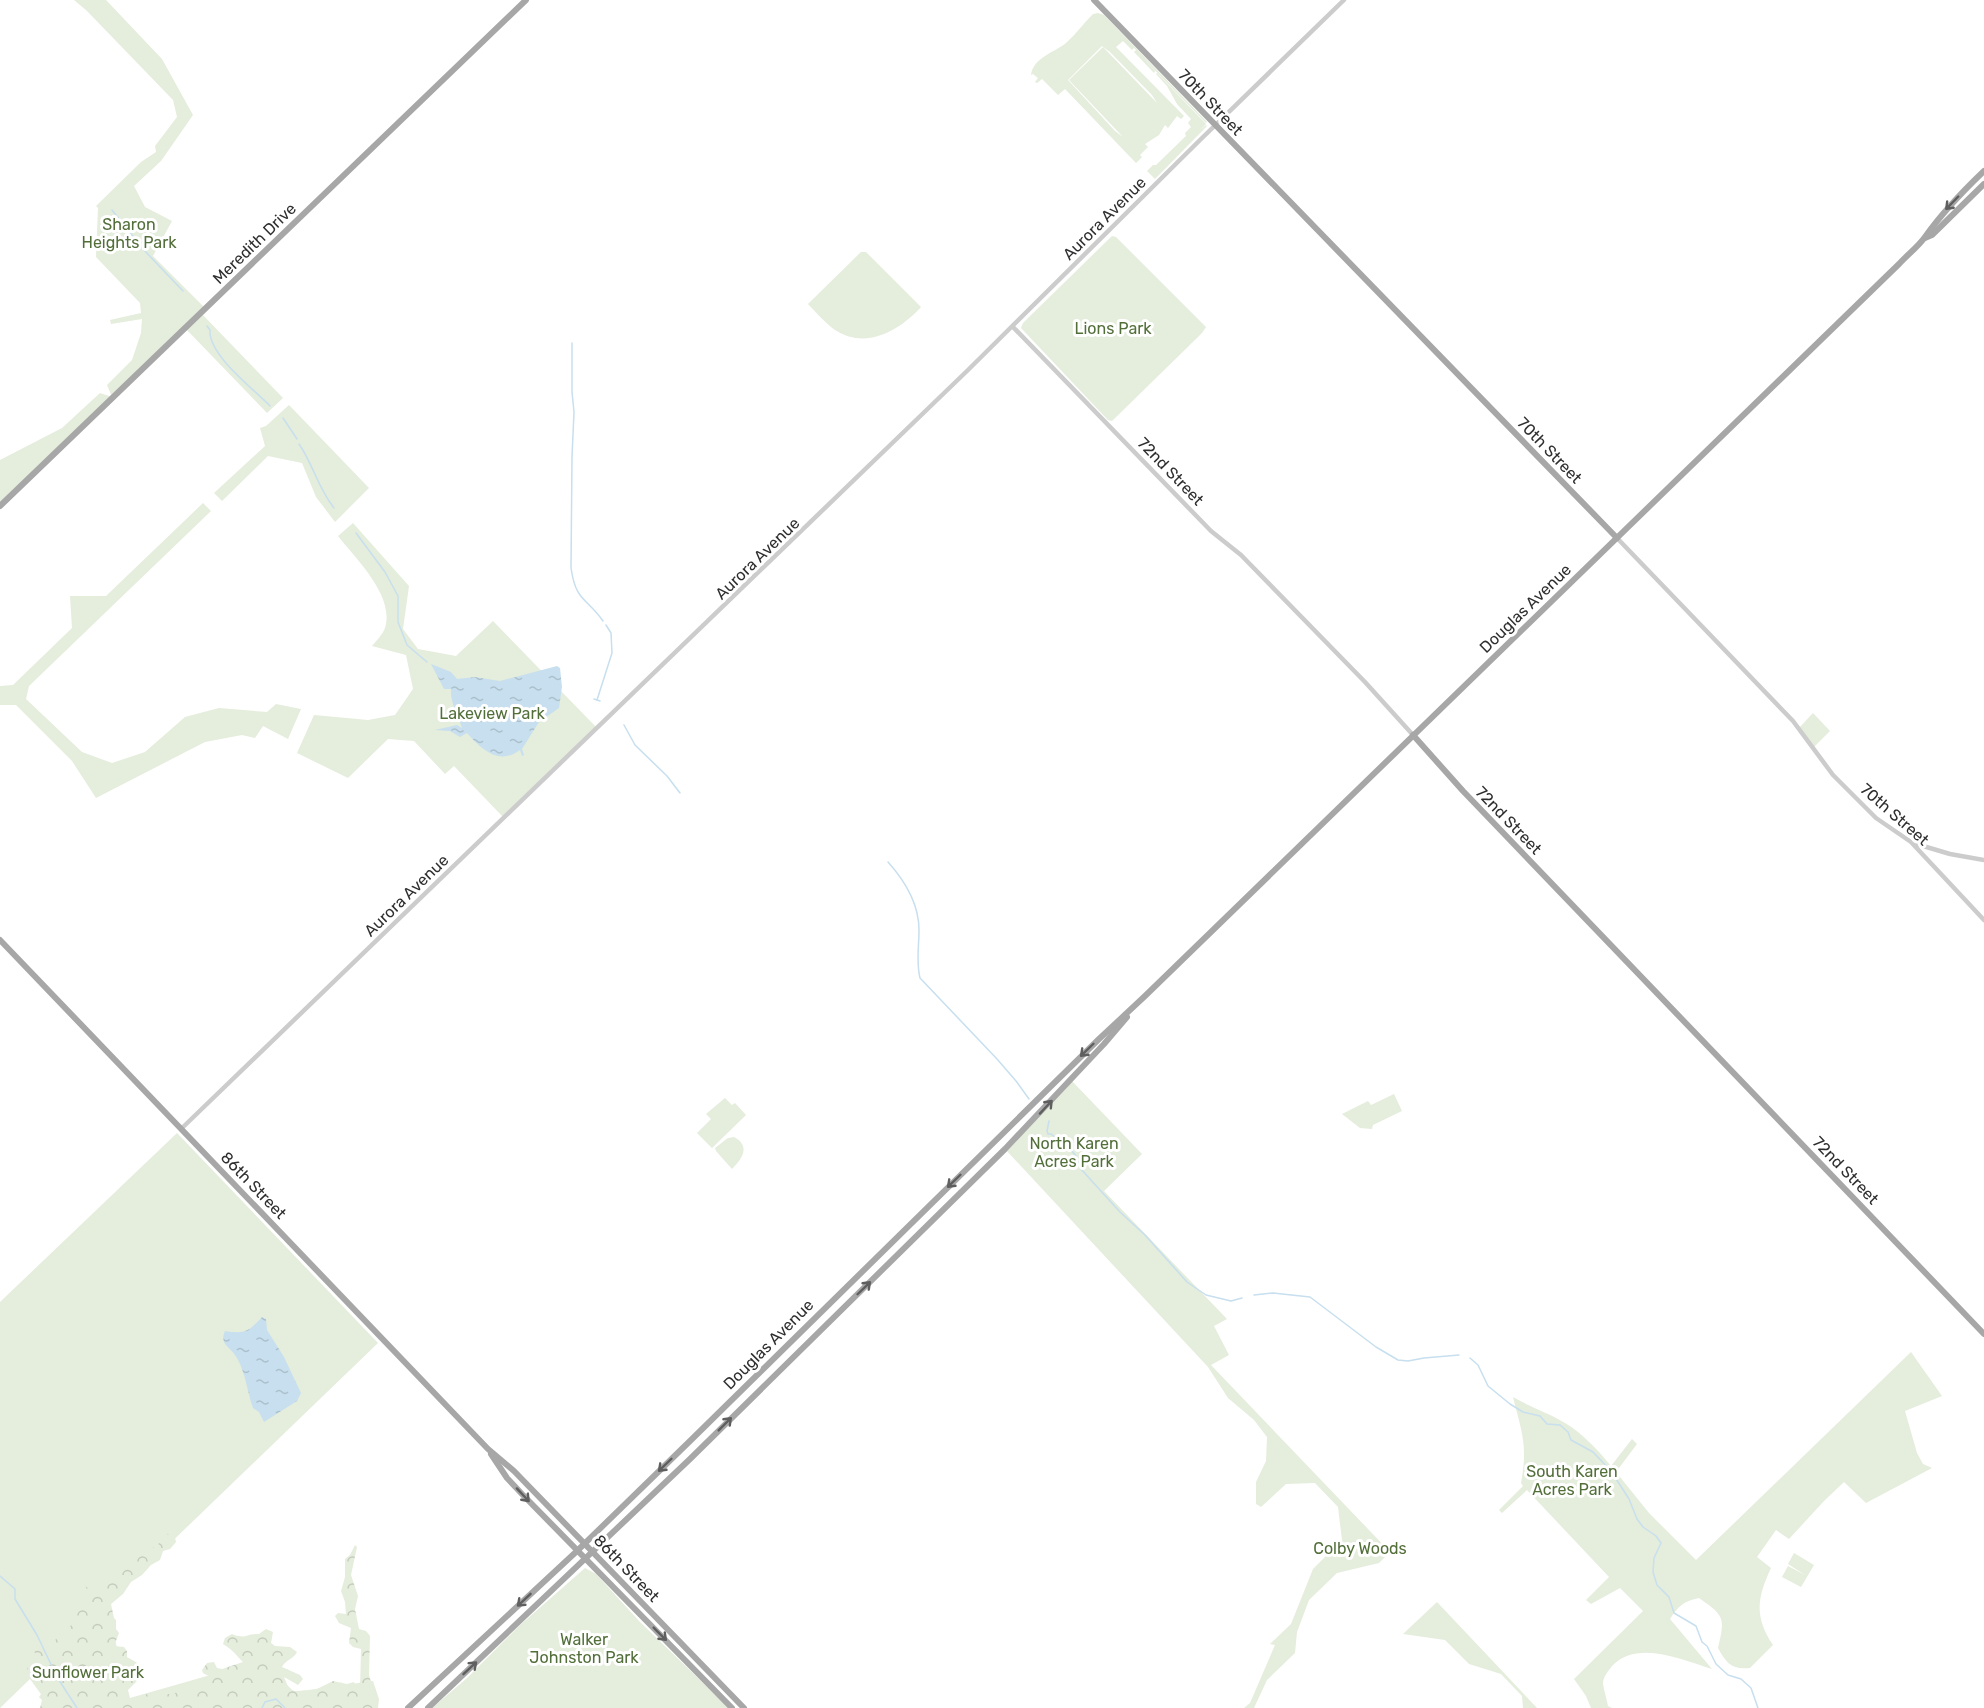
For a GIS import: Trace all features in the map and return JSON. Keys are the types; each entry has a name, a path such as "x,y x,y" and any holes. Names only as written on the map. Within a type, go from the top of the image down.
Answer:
{"main road":[{"name":"Meredith Drive","path":"0,506 526,0"},
{"name":"70th Street","path":"1094,0 1617,538"},
{"name":"Douglas Avenue","path":"1925,238 1929,229 1950,204 1984,171"},
{"name":"Douglas Avenue","path":"408,1708 577,1551 1099,1039 1925,238 1932,235 1984,184"},
{"name":"72nd Street","path":"1413,735 1463,791 1984,1334"},
{"name":"86th Street","path":"0,940 488,1449 514,1471 744,1708"},
{"name":"Douglas Avenue","path":"428,1708 690,1459 1005,1149 1098,1051 1145,996"},
{"path":"690,1459 686,1455 686,1448 704,1427"},
{"name":"86th Street","path":"488,1449 507,1478 732,1708"}],"street":[{"name":"Aurora Avenue","path":"181,1129 1012,327 1344,0"},
{"name":"72nd Street","path":"1012,327 1211,531 1241,555 1279,593 1413,735"},
{"name":"70th Street","path":"1617,538 1793,721 1833,775 1885,826 1911,842 1984,920"},
{"path":"1911,842 1950,854 1984,860"}],"green space":[{"name":"Sharon Heights Park","path":"74,0 106,0 162,59 193,115 161,161 134,186 145,207 172,221 153,256 205,308 201,313 283,398 267,413 185,328 0,506 0,460 62,428 100,393 112,397 107,385 132,360 141,333 142,319 111,324 110,320 141,313 140,303 96,257 98,208 96,206 141,162 156,152 155,146 177,117 173,100"},
{"path":"1093,14 1104,15 1207,122 1142,57 1155,71 1154,73 1134,52 1136,50 1134,48 1132,50 1123,41 1116,47 1184,116 1181,119 1177,116 1168,128 1165,125 1159,135 1145,144 1148,147 1136,163 1065,89 1058,95 1042,79 1035,82 1038,78 1031,75 1036,64 1066,43","holes":["1102,46 1110,52 1157,103 1103,47 1069,80 1123,137 1068,80"]},
{"path":"1157,73 1206,124 1199,131 1207,126 1155,179 1147,171 1186,136 1185,133 1191,127 1188,123 1191,119 1177,104"},
{"name":"Lions Park","path":"1112,236 1116,237 1206,327 1112,421 1108,420 1021,328 1023,323"},
{"path":"861,252 866,252 921,307 903,324 870,338 847,336 835,330 808,304"},
{"path":"289,405 369,488 335,522 316,497 302,463 268,456 222,501 214,493 265,446 260,428 266,426"},
{"path":"203,503 211,511 29,686 26,699 82,752 112,763 145,752 185,717 219,708 267,712 276,704 301,709 288,739 263,726 255,738 242,735 205,742 96,798 72,761 16,705 0,705 0,686 13,685 72,628 70,596 106,596"},
{"name":"Lakeview Park","path":"353,523 409,586 403,629 418,649 456,656 493,621 597,728 504,818 454,766 445,774 414,741 388,739 348,778 297,753 314,715 368,720 395,715 413,689 406,655 372,646 385,628 387,616 384,603 372,579 338,536"},
{"path":"1813,713 1830,731 1813,748 1799,728"},
{"name":"North Karen Acres Park","path":"1071,1080 1142,1154 1104,1191 1227,1319 1214,1326 1229,1355 1211,1365 1390,1552 1379,1563 1337,1573 1309,1600 1297,1632 1295,1653 1267,1680 1254,1708 1244,1708 1250,1703 1275,1645 1270,1644 1291,1624 1313,1569 1342,1540 1338,1507 1315,1483 1286,1484 1261,1507 1256,1504 1256,1482 1266,1461 1267,1437 1254,1420 1228,1398 1208,1367 1005,1149"},
{"path":"1394,1094 1402,1111 1373,1125 1372,1129 1360,1128 1342,1114 1368,1101 1371,1105"},
{"path":"725,1098 732,1105 735,1103 746,1115 712,1148 697,1133 711,1119 706,1114"},
{"path":"177,1133 378,1343 106,1605 130,1698 263,1660 294,1692 373,1681 379,1699 378,1708 51,1708 30,1679 0,1708 0,1302"},
{"path":"734,1137 742,1144 743,1153 732,1169 715,1148 728,1138"},
{"name":"South Karen Acres Park","path":"1911,1352 1942,1396 1905,1411 1917,1453 1923,1464 1932,1468 1866,1503 1844,1482 1789,1539 1776,1530 1757,1557 1771,1568 1760,1598 1760,1616 1773,1645 1750,1668 1734,1667 1724,1658 1718,1648 1722,1630 1721,1618 1714,1609 1699,1598 1689,1601 1679,1607 1670,1619 1712,1669 1660,1654 1634,1654 1622,1658 1612,1666 1604,1678 1603,1685 1608,1706 1612,1708 1591,1708 1574,1679 1643,1611 1620,1588 1591,1604 1586,1600 1609,1577 1527,1490 1502,1513 1499,1510 1523,1486 1521,1483 1524,1459 1523,1440 1513,1397 1572,1427 1611,1466 1632,1439 1637,1444 1616,1472 1649,1513 1696,1560"},
{"name":"Sunflower Park","path":"166,1533 175,1538 176,1542 170,1549 163,1551 160,1560 131,1582 123,1594 111,1604 116,1629 119,1633 114,1646 124,1647 127,1657 141,1665 137,1681 127,1691 128,1700 135,1700 146,1694 154,1697 160,1694 174,1694 187,1686 210,1684 214,1679 202,1670 207,1663 214,1662 217,1668 222,1669 243,1662 223,1644 225,1638 232,1634 244,1636 259,1634 266,1629 273,1632 271,1643 275,1646 290,1647 297,1652 282,1667 300,1675 303,1679 298,1685 284,1677 289,1689 315,1690 333,1681 347,1684 354,1682 357,1689 360,1689 361,1649 349,1643 351,1628 339,1623 335,1616 338,1613 346,1614 341,1591 345,1577 345,1559 355,1545 357,1547 351,1575 358,1596 355,1609 359,1629 366,1631 370,1636 369,1675 378,1708 40,1708 42,1700 39,1697 44,1690 34,1683 34,1679 26,1672 30,1660 36,1655 32,1647 36,1642 39,1643 43,1652 72,1624 68,1616 73,1603 82,1602 77,1595 80,1587 85,1586 94,1592 104,1587 123,1572 124,1569 118,1565 119,1562 129,1557 135,1542 142,1541 144,1551 158,1546 161,1536"},
{"path":"1794,1553 1814,1565 1801,1587 1782,1577 1788,1566 1805,1575 1788,1564"},
{"name":"Walker Johnston Park","path":"585,1568 596,1574 640,1622 729,1708 432,1708 466,1679 519,1626"},
{"path":"1437,1602 1537,1708 1523,1708 1522,1696 1501,1674 1469,1664 1445,1640 1403,1634"}],"water":[{"path":"431,664 451,672 457,679 475,677 500,681 557,666 560,668 562,687 559,708 539,722 522,749 524,755 522,756 520,750 505,756 491,754 467,733 460,737 450,731 435,730 457,725 462,728 453,704 451,689 444,689"},
{"path":"262,1317 266,1319 267,1330 284,1357 301,1393 297,1401 264,1422 259,1412 253,1408 240,1364 223,1339 225,1331 246,1331"}],"waterway":[{"path":"112,210 143,249 183,291"},
{"path":"207,326 211,340 224,361 270,406"},
{"path":"572,343 574,412 571,568 573,579 582,598 603,621"},
{"path":"283,418 297,439"},
{"path":"299,444 334,508"},
{"path":"356,533 385,572 398,596 398,622 407,645 427,662"},
{"path":"597,700 612,653 611,633 606,625"},
{"path":"594,699 600,701"},
{"path":"624,725 635,745 667,776 680,793"},
{"path":"888,862 905,885 917,911 920,978 997,1059 1029,1099"},
{"path":"1049,1121 1048,1134 1071,1150 1080,1168 1187,1282 1206,1295 1231,1301 1242,1298"},
{"path":"1254,1295 1273,1293 1310,1297 1376,1347 1398,1360 1408,1361 1459,1355"},
{"path":"1470,1358 1478,1365 1488,1386 1510,1404 1523,1412 1540,1416 1547,1424 1560,1425 1568,1432 1571,1440 1593,1452 1611,1471 1629,1499 1637,1519 1661,1543 1654,1558 1653,1572 1657,1585 1669,1597 1674,1613 1696,1626 1702,1642 1707,1646 1716,1664 1728,1675 1741,1679 1751,1688 1758,1708"},
{"path":"0,1576 15,1589 15,1599 37,1635 57,1677 77,1708"},
{"path":"262,1708 265,1702 276,1699 285,1708"}],"park label":[{"name":"Colby Woods","path":"1360,1548"}]}
